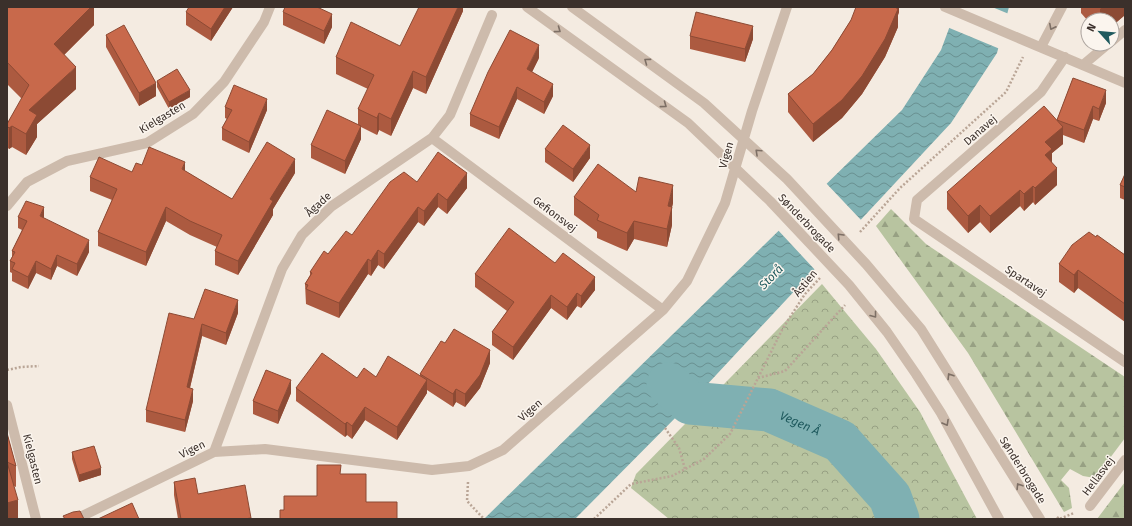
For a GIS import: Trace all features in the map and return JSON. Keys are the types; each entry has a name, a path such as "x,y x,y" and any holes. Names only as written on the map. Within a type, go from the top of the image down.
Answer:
{"street":[{"name":"Kielgasten","path":"7,206 27,182 67,161 147,143 193,114 224,82 264,22 270,7"},
{"name":"Sønderbrogade","path":"527,7 688,123 770,201 853,288 916,374 941,413 999,519"},
{"name":"Sønderbrogade","path":"572,7 704,102 787,178 866,264 921,329 1040,519"},
{"name":"Vigen","path":"76,519 214,452 265,449 432,470 468,466 503,450 663,310 688,282 724,203 787,7"},
{"path":"945,7 1125,83"},
{"path":"1042,47 1062,7"},
{"name":"Ågade","path":"214,452 282,269 302,235 332,206 432,138 450,116 492,15"},
{"path":"1083,65 1098,52"},
{"name":"Danavej","path":"914,220 917,200 1041,92 1065,57"},
{"name":"Gefionsvej","path":"432,138 663,310"},
{"name":"Spartavej","path":"914,220 1125,362"},
{"name":"Kielgasten","path":"7,405 36,519"},
{"name":"Hellasvej","path":"1090,506 1125,460"}],"path":[{"path":"857,235 900,188 1006,92 1030,42"},
{"name":"Åstien","path":"594,519 631,484 672,476 704,459 730,434 783,328 805,294 820,277"},
{"path":"757,378 785,371 853,288"},
{"path":"7,370 21,366 39,366"},
{"path":"665,428 679,448 685,469"},
{"path":"467,501 484,519"}],"green space":[{"path":"891,209 926,244 1125,377 1125,438 1095,478 1083,476 1070,469 1061,480 1069,488 1072,508 1064,512 968,353 876,226"},
{"path":"822,284 876,349 920,412 977,519 669,519 631,488 636,474"},
{"path":"1125,482 1125,519 1097,519"}],"water":[{"name":"Storå","path":"957,7 1009,7 997,53 951,123 690,403 575,519 484,519 902,110 941,50"}],"pier":[{"path":"954,7 992,7 1009,14 1000,49 947,27"},
{"path":"825,182 862,221 816,271 777,229"}],"building":[{"path":"7,7 91,7 54,44 76,67 29,110 37,115 26,134 12,126 9,128 7,126 29,85 7,62"},
{"path":"189,7 225,7 211,29 186,12"},
{"path":"285,7 317,7 332,14 324,31 283,12"},
{"path":"419,7 458,7 426,77 413,71 391,119 379,113 377,118 358,109 374,75 336,57 351,22 400,46"},
{"path":"856,7 895,7 898,9 885,39 862,76 842,100 813,124 788,94 813,74 832,50 851,20"},
{"path":"696,12 753,26 745,49 690,36"},
{"path":"124,25 156,83 139,93 106,35"},
{"path":"510,30 539,45 527,69 553,84 544,102 517,87 499,127 470,114 488,72"},
{"path":"177,69 190,90 169,102 157,81"},
{"path":"1073,78 1106,90 1099,109 1093,106 1084,130 1057,120"},
{"path":"234,85 267,99 249,142 222,128 232,110 225,107"},
{"path":"1044,106 1063,127 1045,142 1052,149 1045,155 1057,168 1035,188 1033,186 1024,194 1020,190 990,216 980,205 968,216 947,192"},
{"path":"327,110 361,126 345,161 311,145"},
{"path":"563,125 590,145 573,169 545,149"},
{"path":"267,142 295,159 270,199 273,201 238,261 215,251 222,235 190,221 166,207 146,252 98,232 117,189 90,177 99,157 132,172 136,163 142,165 149,147 185,162 182,169 232,199"},
{"path":"438,152 467,173 447,200 438,193 424,211 418,207 384,254 378,250 371,261 368,259 339,303 306,289 308,285 305,284 312,273 310,272 324,251 328,254 346,231 352,235 390,182 404,172 417,182"},
{"path":"598,164 636,192 639,177 673,185 668,206 672,207 667,229 634,221 627,233 597,220 599,215 574,197"},
{"path":"1125,174 1125,187 1120,185"},
{"path":"26,201 44,207 40,216 89,240 77,264 57,255 51,269 36,261 28,277 12,269 15,263 10,261 15,252 12,251 27,221 18,217"},
{"path":"509,228 555,263 563,253 595,277 581,296 577,293 567,307 551,295 513,347 492,332 514,302 475,274"},
{"path":"1089,232 1096,237 1097,235 1125,255 1125,304 1078,270 1074,275 1059,264 1072,245"},
{"path":"205,289 238,300 226,333 202,324 187,387 193,389 185,420 146,410 169,313 194,319"},
{"path":"454,329 490,350 480,375 465,394 456,389 453,394 420,374 441,341 445,343"},
{"path":"322,353 357,378 364,368 376,377 388,356 427,380 397,427 365,407 352,426 347,422 345,424 296,388"},
{"path":"266,370 291,380 278,411 253,401"},
{"path":"7,433 16,466 7,462"},
{"path":"94,446 101,468 79,475 72,452"},
{"path":"7,462 18,500 7,503"},
{"path":"317,465 341,465 340,474 366,474 366,502 397,502 397,519 280,519 280,510 284,510 284,496 317,496"},
{"path":"195,478 198,494 245,485 251,518 181,519 174,482"},
{"path":"132,503 139,519 98,519"},
{"path":"80,511 84,519 65,519 63,516 73,512"}],"waterway":[{"name":"Vegen Å","path":"668,384 690,403 769,410 840,441 890,497 898,519"}]}
